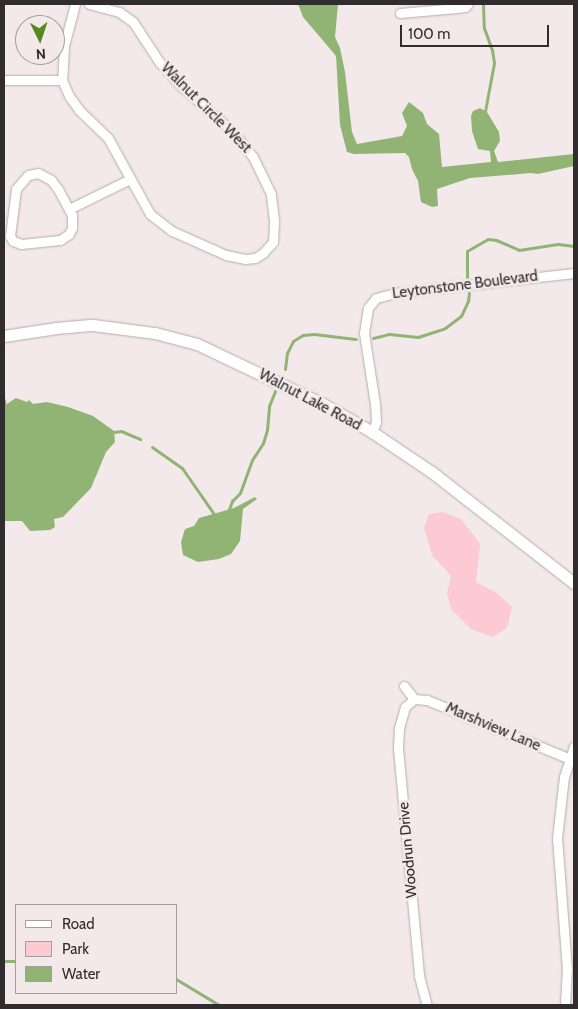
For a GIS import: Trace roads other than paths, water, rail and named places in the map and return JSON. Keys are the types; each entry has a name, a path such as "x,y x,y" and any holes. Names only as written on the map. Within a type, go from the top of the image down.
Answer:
{"street":[{"path":"69,209 130,180 108,138 79,110 69,96 62,80 64,46 76,4"},
{"name":"Walnut Circle West","path":"89,4 119,12 132,22 160,63 180,84 232,131 253,157 271,194 275,231 272,242 268,249 255,258 245,260 226,255 172,231 150,214 130,180"},
{"path":"400,13 464,7 468,4"},
{"path":"4,80 62,80"},
{"path":"38,173 51,180 58,188 69,209 73,222 72,228 69,234 60,240 21,244 13,241 10,236 16,189 28,175 38,173"},
{"name":"Leytonstone Boulevard","path":"372,432 376,422 375,404 364,334 368,308 376,298 395,293 574,273"},
{"name":"Walnut Lake Road","path":"4,336 56,328 93,325 160,334 197,344 225,356 323,404 372,432 432,473 574,583"},
{"path":"404,686 414,699"},
{"name":"Marshview Lane","path":"414,699 427,700 570,759"},
{"name":"Woodrun Drive","path":"414,699 404,707 399,728 398,748 419,976 427,1005"},
{"path":"565,1005 566,945 557,838 559,805 574,748"}],"water":[{"path":"298,4 338,4 335,37 340,48 345,72 352,132 357,144 402,136 407,126 402,113 409,102 423,113 427,124 439,134 442,167 491,162 490,151 478,149 472,131 471,116 473,111 480,108 487,112 499,132 500,141 494,151 498,162 574,154 574,166 538,174 470,178 437,189 438,206 432,207 421,202 418,181 409,157 405,153 354,154 347,152 340,125 336,56 303,17"},
{"path":"16,398 27,402 29,400 33,404 47,402 68,407 93,416 114,431 115,442 106,452 91,488 63,517 54,519 55,527 50,530 30,531 22,521 4,521 4,406"},
{"path":"255,497 257,499 243,509 240,541 231,554 219,559 198,562 183,555 181,542 185,529 194,526 199,518 234,508"}],"waterway":[{"path":"483,4 484,28 492,50 494,63 485,111"},
{"path":"467,279 467,251 488,239 496,240 519,250 558,244 574,246"},
{"path":"373,338 389,334 418,337 445,328 461,316 468,301 469,293"},
{"path":"285,369 287,353 293,341 303,335 314,334 356,339"},
{"path":"229,509 232,501 240,493 252,460 263,443 267,430 269,406 275,391"},
{"path":"4,400 5,406"},
{"path":"114,432 121,431 140,439"},
{"path":"152,447 182,468 214,514"},
{"path":"4,961 15,961"},
{"path":"178,980 219,1005"}]}
